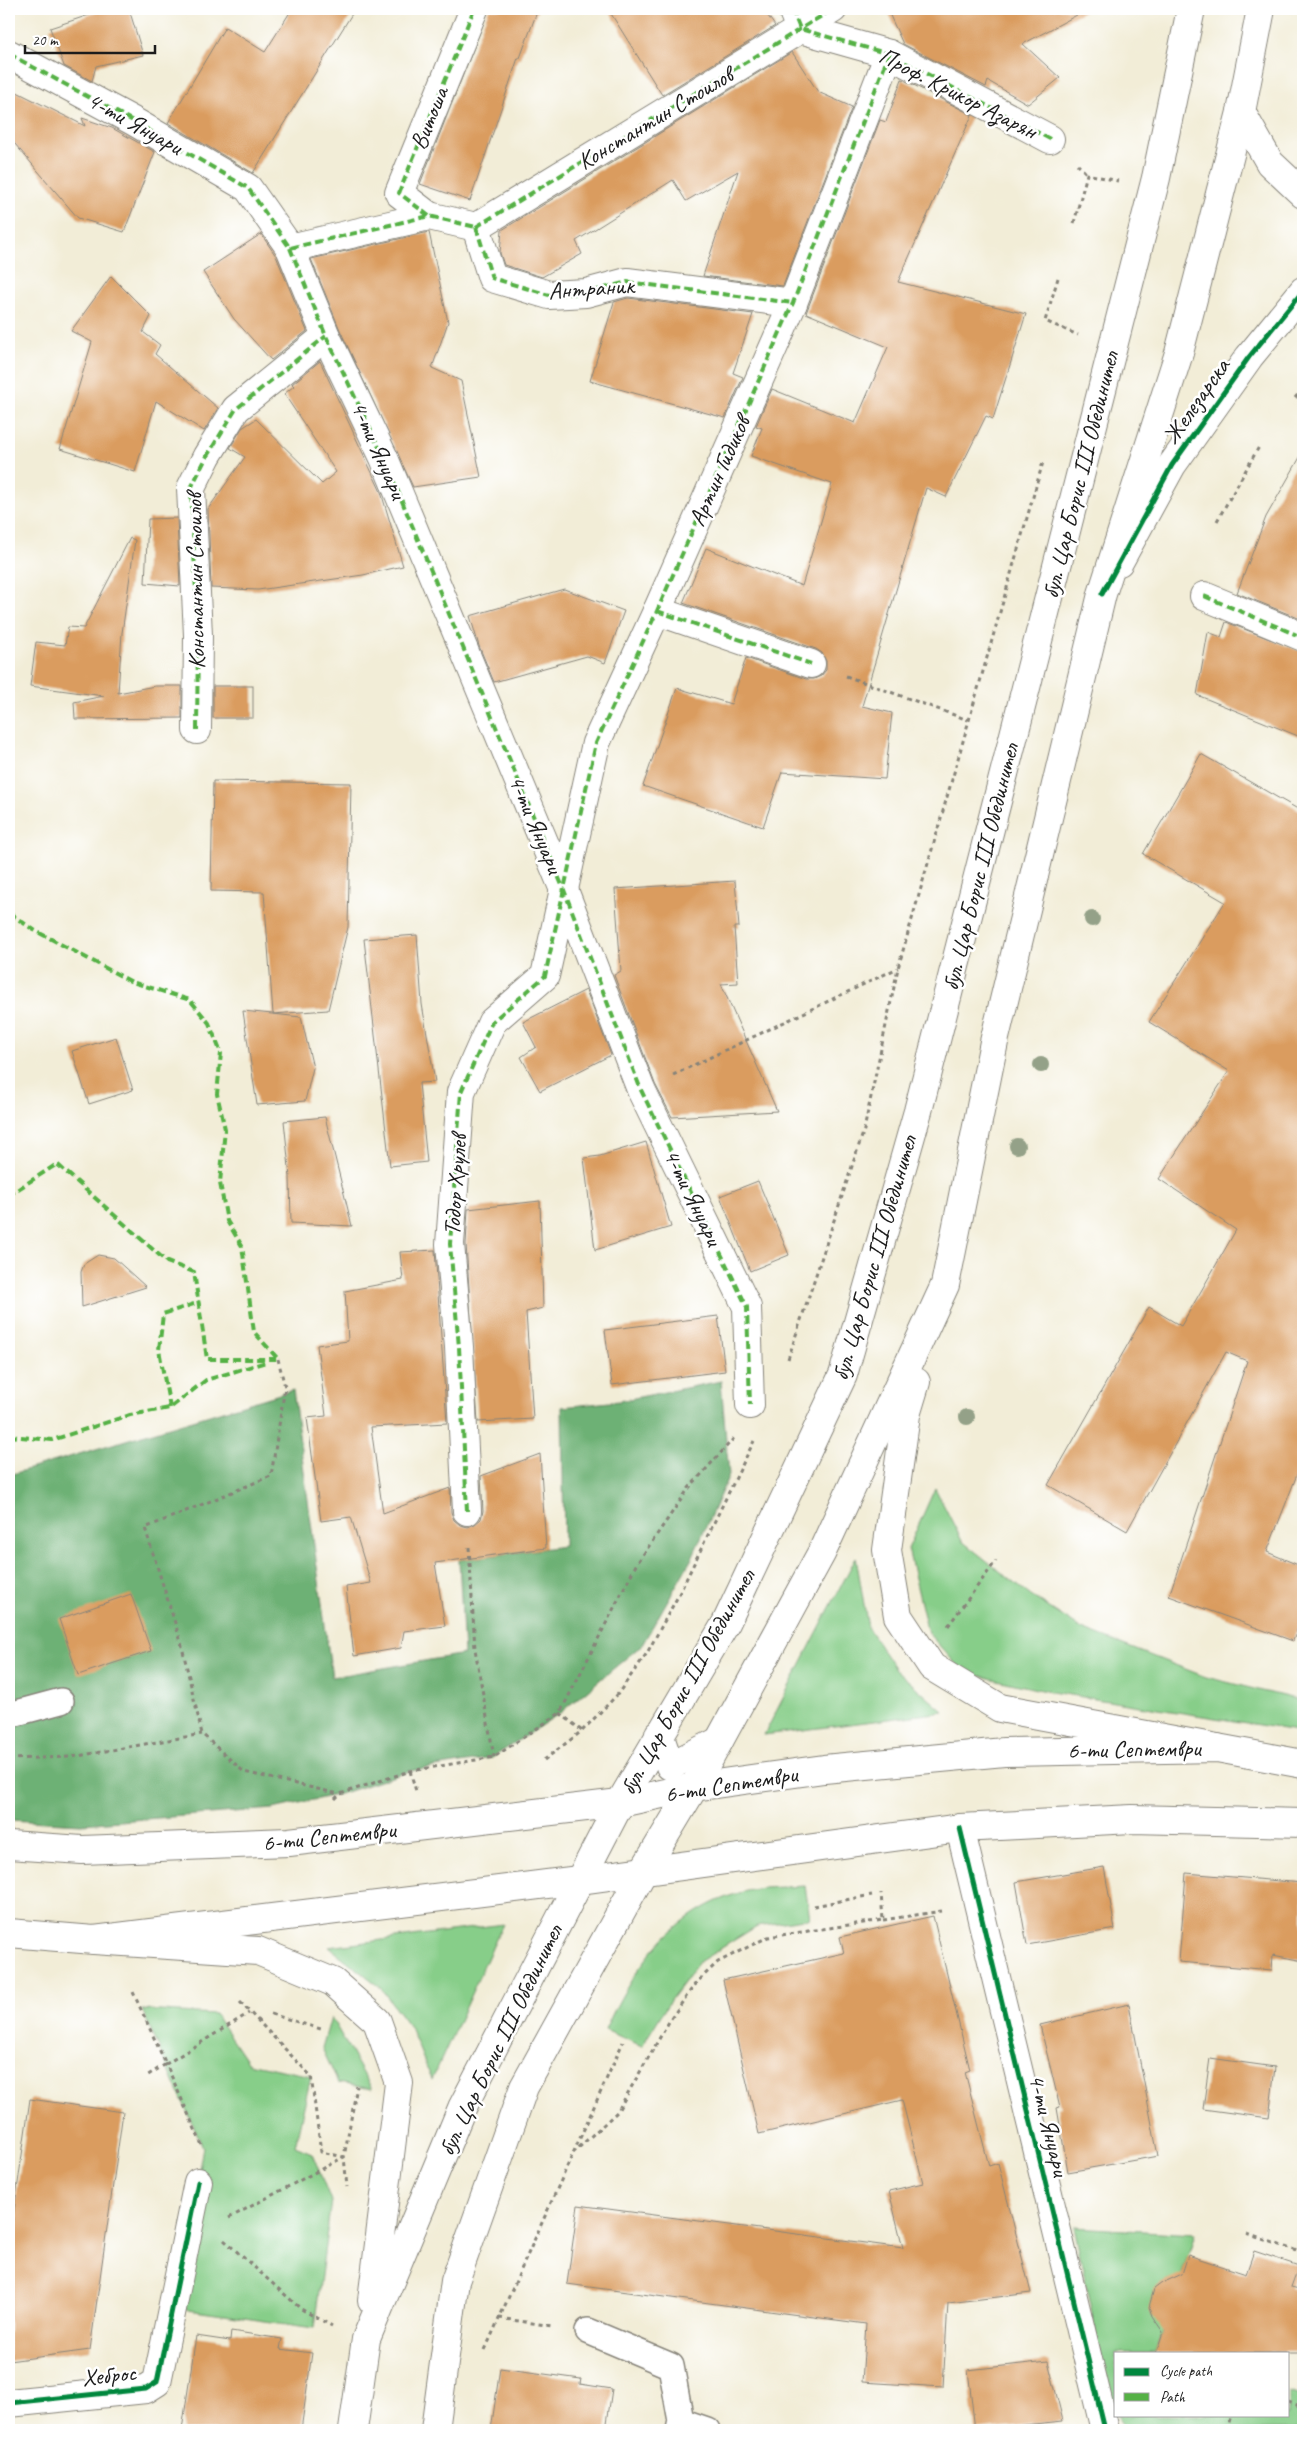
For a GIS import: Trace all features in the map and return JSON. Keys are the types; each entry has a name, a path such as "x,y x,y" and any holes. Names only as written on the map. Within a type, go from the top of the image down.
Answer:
{"main road":[{"name":"Витоша","path":"428,216 399,193 474,9"},
{"name":"Константин Стоилов","path":"476,227 796,19 833,9"},
{"name":"бул. Цар Борис III Обединител","path":"353,2430 366,2339 462,2108 620,1803 726,1623 843,1375 918,1111 1153,188 1191,9"},
{"name":"бул. Цар Борис III Обединител","path":"435,2430 455,2280 524,2088 644,1870 694,1787 822,1552 945,1285 994,1042 1102,594 1179,353 1241,112 1261,9"},
{"name":"Проф. Крикор Азарян","path":"796,19 889,54 1050,139"},
{"name":"4-ти Януари","path":"9,54 133,121 248,188 290,248 326,336 384,458 564,890 641,1090 747,1307 750,1405"},
{"name":"Артин Гидиков","path":"564,890 596,743 657,611 793,303 889,54"},
{"path":"1241,112 1270,163 1303,194"},
{"path":"290,248 428,216 476,227"},
{"name":"Антраник","path":"476,227 492,278 549,295 586,293 627,282 793,303"},
{"name":"Железарска","path":"1102,594 1172,465 1249,357 1303,290"},
{"name":"Константин Стоилов","path":"197,730 198,635 191,488 207,456 236,409 326,336"},
{"path":"1204,596 1300,636"},
{"path":"657,611 810,664"},
{"name":"Тодор Хрулев","path":"467,1512 459,1347 450,1244 461,1092 492,1022 545,976 564,890"},
{"path":"945,1285 906,1415 887,1550 898,1616 932,1667 1000,1708 1217,1748"},
{"path":"659,1734 670,1766 719,1741"},
{"name":"6-ти Септември","path":"9,1845 82,1850 289,1842 620,1803 694,1787 824,1769 1004,1752 1217,1748 1303,1764"},
{"path":"94,1940 579,1880 960,1828 1132,1819 1303,1823"},
{"name":"4-ти Януари","path":"960,1828 1105,2430"},
{"path":"9,1934 258,1951 333,1982 377,2021 399,2083 366,2339"},
{"name":"Хеброс","path":"9,2403 146,2389 157,2382 198,2182"}],"lane":[{"path":"9,1715 61,1701"},
{"path":"588,2331 671,2366 680,2425 707,2430"}],"path":[{"path":"1074,223 1084,186"},
{"path":"1058,278 1045,321 1079,335"},
{"path":"1295,398 1303,388"},
{"path":"1217,522 1260,445"},
{"path":"641,1090 898,968 1045,456"},
{"path":"810,664 968,720"},
{"path":"278,1359 285,1387 271,1476 145,1528 181,1642 202,1734 244,1772 340,1794"},
{"path":"333,1801 340,1794 410,1771 494,1757 560,1713 636,1565 689,1488 739,1433 750,1405"},
{"path":"467,1512 475,1648 494,1757"},
{"path":"944,1631 996,1561"},
{"path":"544,1760 582,1730 560,1713"},
{"path":"9,1759 72,1757 202,1734"},
{"path":"410,1771 417,1796"},
{"path":"881,1893 884,1920"},
{"path":"814,1906 872,1895"},
{"path":"573,2153 617,2112 670,2020 695,1984 718,1962 768,1938 942,1911"},
{"path":"133,1992 203,2147 198,2182"},
{"path":"240,2002 311,2076 321,2152 344,2156"},
{"path":"145,2076 249,2013"},
{"path":"271,2014 324,2030"},
{"path":"481,2358 623,2042"},
{"path":"348,2195 344,2156 357,2086"},
{"path":"224,2223 228,2218 344,2156"},
{"path":"1247,2234 1303,2253"},
{"path":"221,2236 309,2315 334,2327 335,2317"},
{"path":"499,2318 588,2331"},
{"path":"1290,2403 1303,2407"},
{"path":"1227,2430 1231,2416"}],"green space":[{"path":"721,1381 729,1475 691,1560 642,1645 560,1713 492,1758 410,1771 340,1794 273,1809 81,1824 9,1820 9,1475 293,1390 332,1677 464,1654 459,1560 564,1546 562,1407 619,1401"},
{"path":"935,1488 962,1541 1031,1596 1082,1629 1206,1677 1303,1701 1303,1732 1045,1691 963,1672 928,1633 908,1549"},
{"path":"856,1557 868,1628 895,1669 944,1712 764,1735"},
{"path":"805,1886 810,1918 757,1926 699,1962 671,1999 642,2046 605,2030 631,1980 647,1958 665,1937 686,1920 708,1905 734,1894 763,1888"},
{"path":"503,1924 432,2080 410,2027 379,1986 329,1947"},
{"path":"142,2010 215,2014 248,2063 311,2076 295,2146 312,2153 331,2201 314,2328 174,2308 203,2147"},
{"path":"331,2017 372,2089 338,2083 322,2048"},
{"path":"1074,2227 1195,2234 1180,2279 1160,2285 1156,2289 1151,2301 1152,2316 1164,2328 1156,2352 1114,2352 1114,2412"},
{"path":"1290,2394 1303,2398 1303,2430 1127,2430 1118,2416 1290,2416"}],"building":[{"path":"107,9 129,9 143,55 96,66 92,81 64,66 50,28"},
{"path":"292,9 355,9 253,173 168,123 225,27 265,52"},
{"path":"489,9 538,9 520,58 518,58 470,201 420,184"},
{"path":"608,9 763,9 775,26 662,95"},
{"path":"887,9 1088,9 1023,44 1060,78 1028,104 988,81 986,87 903,44"},
{"path":"792,52 818,92 852,107 783,286 703,276 738,171 686,201 673,180 576,241 582,254 542,277 504,265 500,253 502,230"},
{"path":"902,79 972,115 898,282 1026,314 993,419 986,416 946,497 926,488 862,706 892,713 885,779 782,772 763,827 643,786 677,688 731,704 746,658 806,679 814,679 821,676 826,670 826,661 822,653 816,649 683,603 706,548 802,586 832,484 751,456 762,428 756,426 772,389 855,423 888,347 806,313 880,120 886,122"},
{"path":"9,88 85,126 82,118 112,128 155,152 124,232 78,218 9,137"},
{"path":"429,232 448,322 432,368 461,381 481,477 413,487 340,330 311,259"},
{"path":"261,234 276,256 307,331 271,360 234,319 203,272"},
{"path":"111,276 151,316 143,332 160,345 155,354 218,408 204,431 156,401 135,472 60,449 92,342 71,331"},
{"path":"628,298 753,314 733,373 743,377 725,418 590,381 614,302"},
{"path":"320,361 381,492 403,566 363,575 258,590 211,588 208,509 245,457 230,448 242,428 256,419 322,484 336,472 284,394 294,386 292,384"},
{"path":"1303,452 1303,620 1237,593 1266,517"},
{"path":"177,518 180,586 145,583 148,519"},
{"path":"130,538 135,540 122,633 118,693 155,686 182,686 182,718 75,719 74,702 104,696 30,686 36,642 65,645 68,627 84,628"},
{"path":"564,589 624,611 605,663 587,656 494,682 479,646 470,616"},
{"path":"1226,622 1303,652 1303,738 1197,695 1208,632 1221,637"},
{"path":"213,686 253,686 253,718 213,718"},
{"path":"1201,754 1303,812 1303,1459 1267,1552 1303,1567 1303,1614 1293,1641 1169,1596 1247,1361 1226,1352 1127,1531 1048,1485 1149,1307 1181,1326 1236,1230 1159,1179 1229,1071 1149,1022 1225,902 1143,854"},
{"path":"213,781 351,783 348,927 328,1010 273,1014 264,892 211,891"},
{"path":"735,881 739,927 734,927 738,983 721,984 777,1111 672,1117 655,1084 614,975 621,971 615,889"},
{"path":"417,935 422,1004 435,1082 419,1083 427,1162 390,1166 364,939"},
{"path":"586,990 611,1055 540,1091 521,1057 536,1047 523,1022"},
{"path":"243,1011 301,1017 313,1068 305,1101 257,1105"},
{"path":"116,1037 133,1090 89,1104 72,1051"},
{"path":"325,1117 352,1226 291,1223 290,1177 284,1121"},
{"path":"646,1142 671,1227 595,1250 584,1158 600,1156"},
{"path":"758,1181 789,1255 750,1271 720,1196"},
{"path":"540,1201 543,1308 526,1312 533,1419 478,1422 466,1244 468,1209"},
{"path":"435,1250 447,1423 371,1427 383,1513 450,1488 451,1512 454,1520 460,1525 468,1527 481,1519 483,1511 481,1476 540,1454 546,1548 435,1563 445,1626 404,1631 401,1648 354,1656 346,1587 371,1583 351,1517 321,1521 307,1418 326,1416 317,1345 348,1341 345,1291 403,1280 400,1252"},
{"path":"98,1255 114,1258 146,1287 82,1307 81,1272 84,1264"},
{"path":"718,1316 725,1371 612,1385 605,1330"},
{"path":"131,1594 151,1651 78,1675 59,1619"},
{"path":"1104,1867 1115,1929 1027,1945 1016,1882"},
{"path":"1186,1873 1303,1883 1303,1961 1273,1955 1272,1970 1179,1962"},
{"path":"933,1916 970,2070 965,2072 989,2166 998,2163 1031,2293 948,2303 943,2387 862,2382 866,2324 567,2284 578,2205 903,2248 889,2191 923,2183 902,2100 759,2134 723,1980 844,1953 840,1937"},
{"path":"1129,2004 1158,2156 1068,2172 1057,2108 1060,2107 1040,2025"},
{"path":"1210,2058 1275,2067 1269,2118 1203,2109"},
{"path":"30,2099 123,2112 90,2350 9,2361 9,2246"},
{"path":"1254,2251 1299,2266 1291,2288 1303,2291 1303,2353 1156,2352 1163,2332 1152,2316 1149,2307 1154,2289 1162,2283 1182,2274 1188,2255 1246,2274"},
{"path":"231,2331 282,2339 280,2349 312,2353 301,2430 182,2430 196,2336 230,2341"},
{"path":"1048,2361 1063,2421 975,2430 968,2370"},
{"path":"500,2368 581,2379 580,2384 612,2389 606,2430 491,2430"}],"marked path":[{"path":"429,216 399,193 474,9"},
{"path":"792,9 800,29 889,54 1050,139"},
{"path":"476,227 833,9"},
{"path":"9,54 133,121 248,188 290,248 429,216 476,227"},
{"path":"467,1511 459,1347 450,1244 461,1092 492,1022 545,976 596,743 657,611 793,303 889,54"},
{"path":"476,227 492,278 549,295 586,293 627,282 793,303"},
{"path":"290,248 326,336 384,458 564,890 641,1090 747,1307 750,1405"},
{"path":"197,730 198,635 191,488 207,456 236,409 326,336"},
{"path":"1204,596 1297,635"},
{"path":"657,611 811,664"},
{"path":"9,913 34,930 132,982 190,1000 209,1023 221,1053 217,1094 225,1129 220,1183 227,1221 242,1246 254,1332 278,1359 207,1359 194,1272 167,1262 57,1164 9,1195"},
{"path":"170,1408 159,1350 163,1314 200,1302"},
{"path":"9,1436 52,1440 130,1415 170,1408 206,1380 266,1362"}],"cycle path":[{"path":"1102,594 1172,465 1249,357 1303,291"},
{"path":"960,1828 1105,2430"},
{"path":"9,2403 146,2389 157,2382 198,2182"}]}
